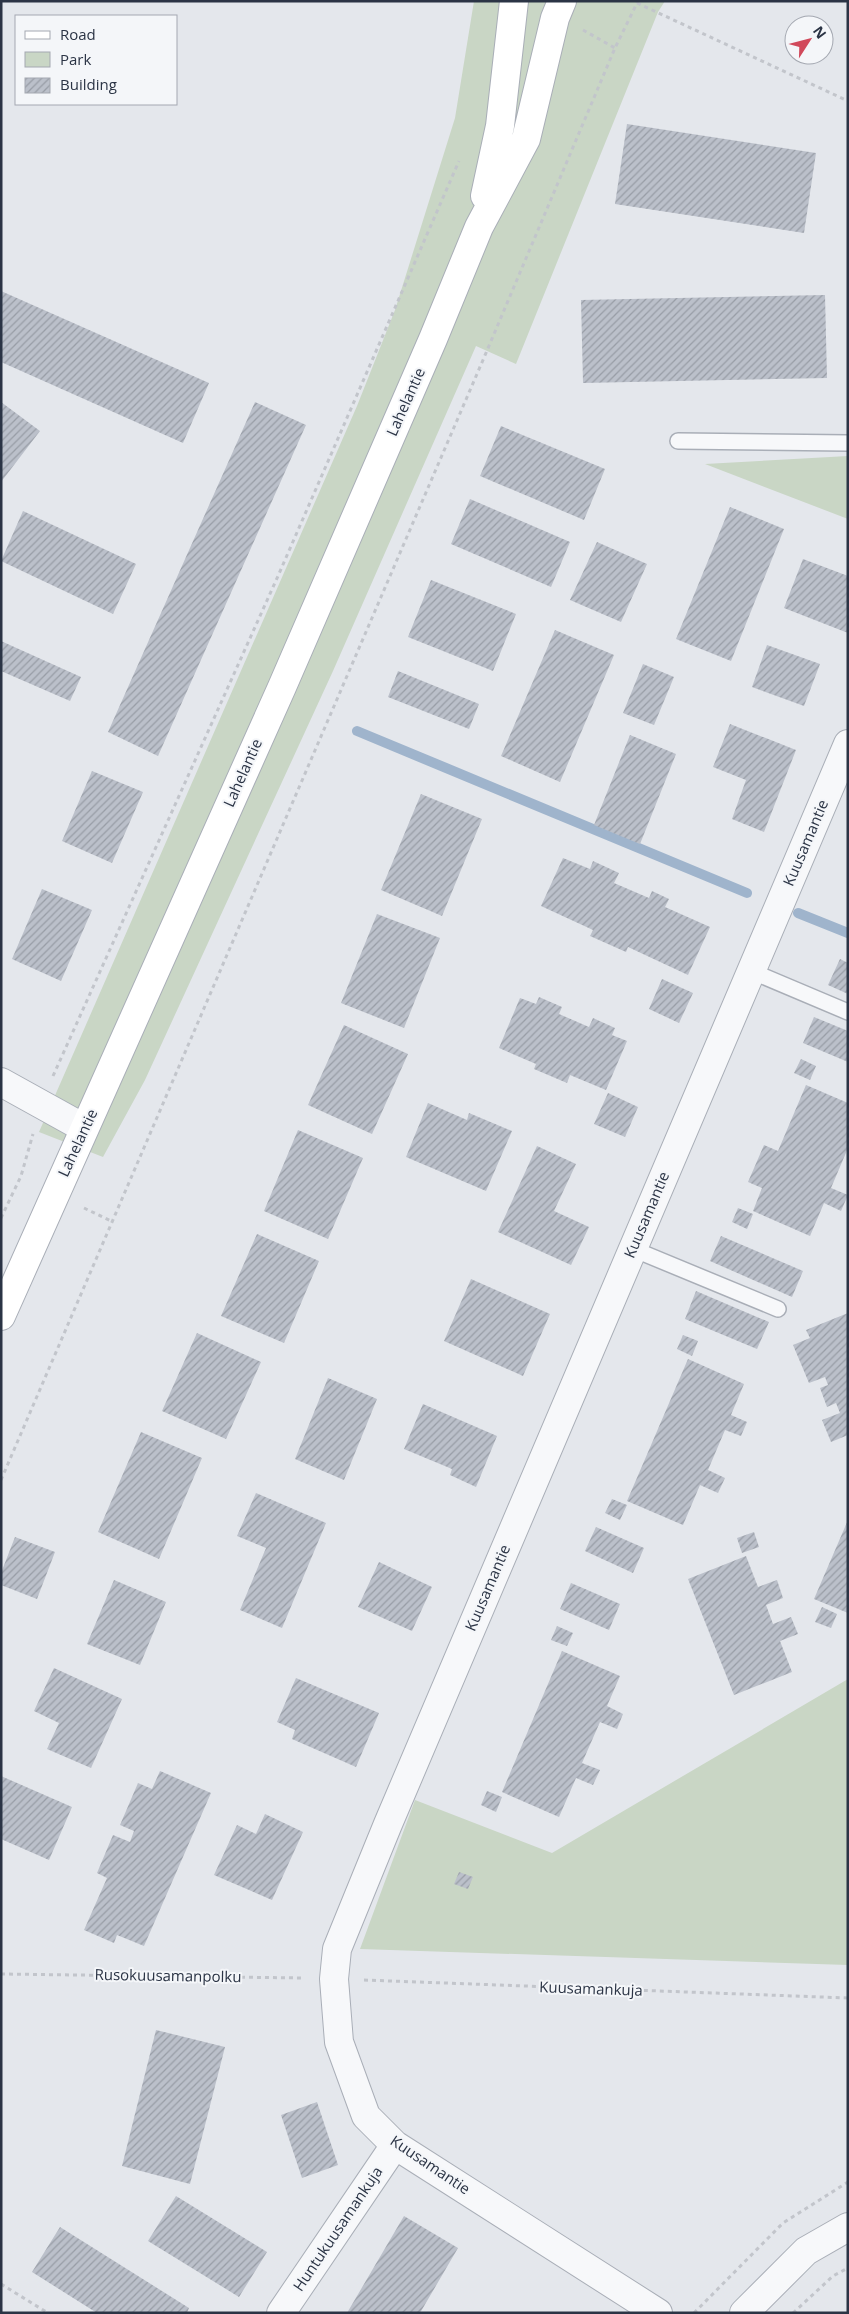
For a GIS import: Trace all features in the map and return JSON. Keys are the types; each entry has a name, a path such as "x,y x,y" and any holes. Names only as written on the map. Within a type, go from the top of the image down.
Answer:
{"main road":[{"name":"Lahelantie","path":"479,227 500,126 514,1"},
{"name":"Lahelantie","path":"1,1316 282,687 430,348 479,227 526,139 555,18 562,1"}],"street":[{"name":"Kuusamantie","path":"658,2313 395,2145 366,2116 339,2042 334,1979 337,1949 848,744"},
{"path":"1,1082 84,1128"},
{"name":"Huntukuusamankuja","path":"281,2313 395,2145"},
{"path":"744,2313 806,2251 848,2227"}],"lane":[{"path":"678,440 848,443"},
{"path":"751,971 848,1012"},
{"path":"633,1249 778,1309"}],"path":[{"path":"1,1480 479,370 615,48 637,2 848,101"},
{"path":"1,1218 21,1176 42,1106 57,1067 278,576 461,155"},
{"name":"Rusokuusamanpolku","path":"1,1974 334,1979"},
{"name":"Kuusamankuja","path":"334,1979 848,1998"},
{"path":"793,2313 833,2276 848,2268"},
{"path":"1,2284 48,2313"}],"green space":[{"path":"474,1 665,1 658,12 516,364 476,346 333,671 145,1080 103,1157 39,1132 357,406 395,310 455,118"},
{"path":"848,456 848,519 705,464"},
{"path":"848,1679 848,1965 360,1949 415,1800 552,1853"}],"building":[{"path":"627,124 816,153 804,233 615,204"},
{"path":"1,291 209,383 183,443 1,362"},
{"path":"825,295 827,378 583,383 581,300"},
{"path":"1,402 40,431 1,482"},
{"path":"255,402 306,425 158,756 108,732"},
{"path":"501,426 605,469 584,520 480,476"},
{"path":"470,499 570,542 551,587 451,544"},
{"path":"730,507 784,529 731,661 676,639"},
{"path":"23,511 136,564 113,614 1,561"},
{"path":"597,542 647,564 621,622 570,600"},
{"path":"803,559 848,576 848,633 784,608"},
{"path":"431,580 516,614 493,671 408,637"},
{"path":"555,630 614,655 560,782 501,756"},
{"path":"1,641 81,677 70,701 1,671"},
{"path":"767,645 820,664 804,706 752,687"},
{"path":"643,664 674,677 654,725 623,713"},
{"path":"398,671 479,704 469,729 388,697"},
{"path":"730,724 796,750 764,832 732,819 746,780 713,767"},
{"path":"630,735 676,754 640,844 594,825"},
{"path":"92,771 143,792 112,863 62,841"},
{"path":"421,794 482,819 442,916 381,890"},
{"path":"563,858 590,869 593,861 619,873 614,883 649,898 652,891 669,899 665,907 710,927 688,975 628,947 626,952 590,936 593,930 541,906"},
{"path":"42,889 92,910 61,981 12,959"},
{"path":"377,914 440,938 404,1028 341,1003"},
{"path":"840,959 848,963 848,994 828,985"},
{"path":"662,979 693,993 679,1023 649,1009"},
{"path":"539,997 562,1007 559,1014 589,1027 593,1018 615,1028 612,1035 627,1041 606,1090 570,1075 567,1083 534,1069 536,1064 499,1048 520,998 536,1004"},
{"path":"814,1017 848,1031 848,1062 803,1043"},
{"path":"344,1025 408,1054 372,1134 308,1105"},
{"path":"801,1059 816,1066 810,1080 794,1073"},
{"path":"806,1085 848,1103 848,1148 831,1188 848,1195 841,1211 824,1203 810,1236 753,1211 762,1188 748,1182 764,1145 778,1151"},
{"path":"608,1093 638,1107 625,1137 594,1124"},
{"path":"428,1103 467,1120 469,1113 512,1131 486,1191 406,1157"},
{"path":"298,1130 363,1158 328,1239 264,1211"},
{"path":"537,1146 576,1164 554,1211 589,1227 571,1265 498,1232"},
{"path":"738,1208 753,1214 747,1229 732,1222"},
{"path":"257,1234 319,1261 284,1343 221,1316"},
{"path":"721,1236 803,1271 792,1297 710,1261"},
{"path":"471,1279 550,1314 523,1376 444,1341"},
{"path":"696,1291 769,1322 757,1349 685,1319"},
{"path":"848,1313 848,1435 831,1442 822,1420 840,1413 836,1403 827,1407 820,1388 828,1385 825,1377 809,1383 793,1345 810,1338 806,1330"},
{"path":"197,1333 261,1362 226,1439 162,1411"},
{"path":"683,1335 698,1341 692,1356 677,1349"},
{"path":"688,1359 744,1384 731,1415 747,1422 741,1436 725,1430 708,1470 725,1478 718,1493 700,1485 683,1525 627,1501"},
{"path":"328,1378 377,1399 344,1480 295,1459"},
{"path":"423,1404 497,1436 476,1487 450,1475 452,1469 404,1449"},
{"path":"141,1432 202,1458 159,1559 98,1532"},
{"path":"256,1493 326,1523 282,1628 240,1610 266,1548 237,1536"},
{"path":"612,1499 627,1505 620,1520 605,1513"},
{"path":"848,1520 848,1613 814,1599"},
{"path":"596,1527 644,1548 633,1573 585,1551"},
{"path":"754,1532 759,1547 742,1553 737,1538"},
{"path":"15,1537 55,1552 37,1599 1,1585 1,1573"},
{"path":"746,1556 758,1587 777,1580 783,1598 766,1605 773,1624 791,1617 798,1634 780,1641 792,1672 734,1695 688,1579"},
{"path":"379,1562 432,1587 412,1631 358,1607"},
{"path":"114,1580 166,1602 140,1665 87,1644"},
{"path":"571,1583 620,1604 609,1630 560,1609"},
{"path":"822,1607 837,1614 831,1628 815,1622"},
{"path":"557,1626 573,1633 567,1646 551,1640"},
{"path":"562,1651 620,1676 607,1706 623,1714 617,1729 600,1722 582,1763 600,1770 593,1785 576,1778 559,1817 502,1792"},
{"path":"54,1668 122,1699 91,1768 47,1749 59,1723 34,1711"},
{"path":"296,1678 379,1713 356,1767 292,1739 295,1730 277,1722"},
{"path":"160,1771 211,1793 144,1946 117,1935 114,1943 84,1930 107,1878 97,1873 113,1835 130,1842 134,1831 120,1825 138,1783 152,1789"},
{"path":"1,1776 72,1807 49,1860 1,1839"},
{"path":"487,1791 502,1797 496,1812 481,1805"},
{"path":"265,1814 303,1832 272,1900 214,1875 237,1825 256,1834"},
{"path":"459,1872 473,1877 468,1889 454,1884"},
{"path":"156,2030 225,2047 190,2184 122,2166"},
{"path":"317,2102 338,2165 302,2178 281,2115"},
{"path":"176,2196 267,2252 239,2297 148,2241"},
{"path":"404,2216 458,2248 420,2313 347,2313"},
{"path":"60,2227 189,2308 187,2313 97,2313 32,2272"}],"waterway":[{"path":"357,731 747,893"},
{"path":"798,913 848,933"}]}
